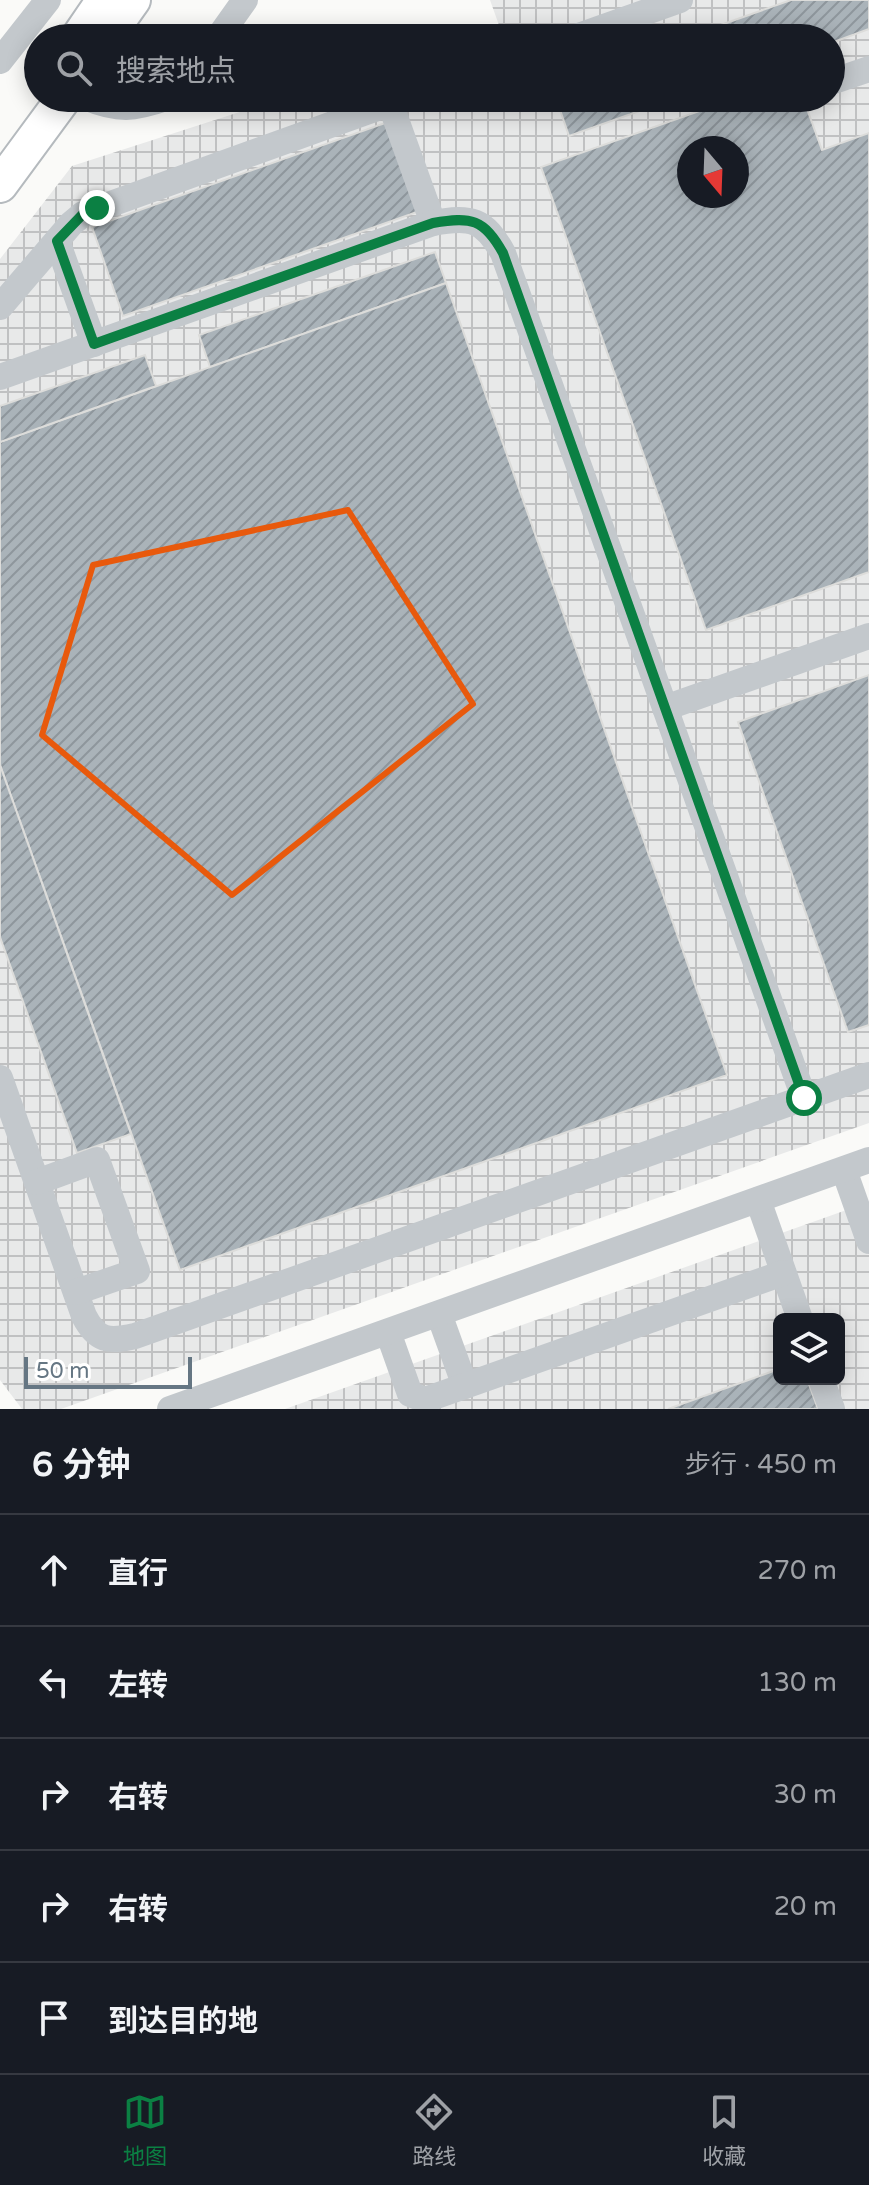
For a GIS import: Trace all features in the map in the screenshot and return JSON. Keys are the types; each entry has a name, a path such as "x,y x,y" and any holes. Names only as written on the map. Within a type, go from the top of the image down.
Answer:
{"main road":[{"path":"88,24 104,0"},
{"path":"116,24 133,0"},
{"path":"0,145 25,112"},
{"path":"0,185 54,112"}],"street":[{"path":"29,24 48,0"},
{"path":"228,24 245,0"},
{"path":"612,24 680,0"},
{"path":"0,61 24,30"},
{"path":"845,77 869,69"},
{"path":"0,307 83,214 365,112"},
{"path":"401,112 433,223"},
{"path":"0,377 433,223 455,219 478,222 494,237 503,253 804,1098"},
{"path":"57,241 94,344"},
{"path":"665,708 869,636"},
{"path":"0,1078 9,1125 37,1182 91,1329 101,1338 117,1340 869,1075"},
{"path":"37,1182 97,1160 137,1271 76,1292"},
{"path":"170,1409 869,1160"},
{"path":"844,1170 869,1241"},
{"path":"758,1200 798,1313"},
{"path":"388,1332 410,1394 442,1402 465,1386 783,1273"},
{"path":"439,1314 465,1386"},
{"path":"823,1385 832,1409"}],"highlighted area":[{"path":"348,510 473,704 232,895 42,735 93,565"}],"shaded area":[{"path":"490,0 869,0 869,1123 61,1409 22,1409 0,1380 0,259 72,166 240,112 845,112 845,24 499,24"},
{"path":"869,1202 869,1409 285,1409"}],"building":[{"path":"791,0 869,0 869,29 845,38 845,24 723,24"},
{"path":"561,112 637,112 569,136"},
{"path":"696,112 808,112 822,150 869,133 869,572 706,630 541,167"},
{"path":"385,123 417,212 123,316 92,227"},
{"path":"435,252 446,283 210,367 199,335"},
{"path":"446,283 727,1075 180,1270 0,765 0,442"},
{"path":"145,355 156,386 0,442 0,406"},
{"path":"869,675 869,1025 848,1032 738,722"},
{"path":"0,765 131,1134 77,1153 0,937"},
{"path":"773,1371 773,1385 809,1385 818,1409 668,1409"}],"route":[{"path":"97,208 83,214 57,241 94,344 433,223 455,219 478,222 494,237 503,253 804,1098"}]}
